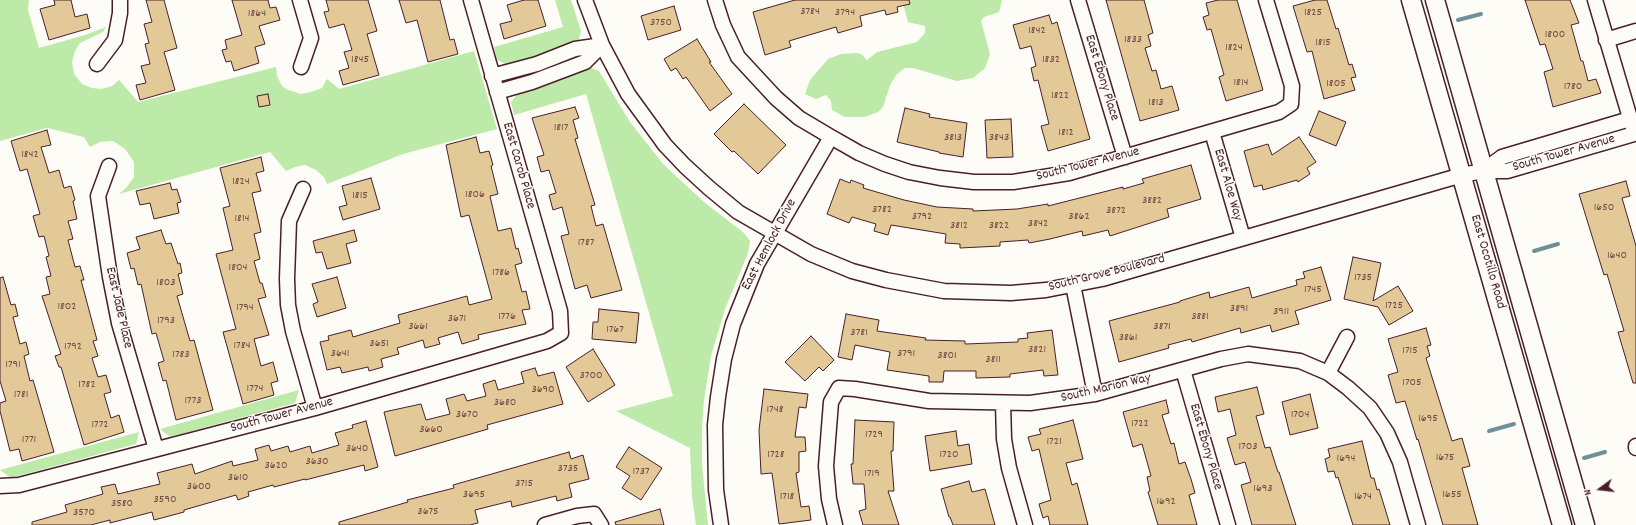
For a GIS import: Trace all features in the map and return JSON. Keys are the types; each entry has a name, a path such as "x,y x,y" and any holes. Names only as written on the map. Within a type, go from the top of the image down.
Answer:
{"main road":[{"name":"East Ocotillo Road","path":"1411,0 1562,525"},
{"name":"East Ocotillo Road","path":"1435,0 1585,525"}],"street":[{"path":"97,64 115,40 120,13 120,0"},
{"path":"300,0 311,38 301,67"},
{"name":"East Carob Place","path":"471,0 496,92 560,311 561,333"},
{"name":"South Grove Boulevard","path":"585,0 602,45 628,94 665,144 685,166 709,188 738,212 811,254 852,270 918,287 974,293 1011,293 1073,285 1102,279 1462,175 1483,171"},
{"name":"South Tower Avenue","path":"715,0 723,25 738,57 776,98 799,118 859,153 885,164 908,172 974,182 1013,182 1041,179 1125,157 1279,112 1291,104 1292,86 1266,0"},
{"name":"East Ebony Place","path":"1078,0 1125,157"},
{"path":"1595,0 1635,137"},
{"path":"1606,40 1636,31"},
{"path":"492,76 537,64 576,49 602,45"},
{"path":"496,92 532,82 584,62 602,45"},
{"name":"South Tower Avenue","path":"1483,171 1502,157 1630,119"},
{"name":"East Aloe Way","path":"1212,132 1243,238"},
{"name":"East Hemlock Drive","path":"721,525 716,490 715,458 718,396 724,360 742,298 757,264 831,137"},
{"name":"South Tower Avenue","path":"1483,171 1507,171 1635,137"},
{"name":"East Jade Place","path":"109,166 98,196 110,277 119,323 156,449"},
{"path":"304,189 289,222 287,279 288,304 293,331 315,408"},
{"path":"1073,285 1095,394"},
{"name":"South Tower Avenue","path":"0,486 19,485 315,408 547,341 561,333"},
{"path":"1328,373 1347,337"},
{"name":"South Marion Way","path":"835,525 829,500 826,445 831,402 839,388 855,389 929,401 1030,403 1095,394 1221,359 1248,354 1300,361 1328,373 1348,388 1370,408 1387,433 1400,462 1418,525"},
{"name":"East Ebony Place","path":"1183,370 1228,525"},
{"path":"1003,403 1004,439 1009,468 1025,525"},
{"path":"545,525 577,516 598,520"}],"green space":[{"path":"0,0 29,0 28,10 39,48 85,35 106,27 103,32 80,43 75,51 72,62 74,74 82,84 92,88 102,89 112,86 119,80 138,102 276,67 277,76 282,86 288,90 301,94 311,92 322,88 327,79 339,89 474,51 497,129 403,154 327,184 324,177 316,170 305,165 286,171 270,152 119,194 126,188 134,177 134,162 125,149 113,141 100,142 90,147 84,137 47,128 0,141"},
{"path":"555,0 571,0 581,31 578,43 512,67 497,60 494,47 563,27"},
{"path":"902,0 1002,0 999,12 984,17 981,21 990,54 985,68 973,78 957,81 913,68 905,68 897,74 890,85 883,107 878,112 865,117 845,117 832,110 831,101 826,95 816,99 805,94 810,80 828,59 841,54 856,53 861,54 867,60 877,52 917,42 925,33 925,26 908,22"},
{"path":"586,66 599,71 630,122 664,165 704,202 744,233 750,241 748,253 725,309 711,356 704,400 702,464 708,525 696,525 692,497 690,448 616,411 673,396 586,94 514,115 511,102 519,92 552,83"},
{"path":"299,390 295,403 170,437 160,429"},
{"path":"139,432 136,444 11,478 0,470"}],"building":[{"path":"54,0 71,0 75,17 87,14 90,28 49,40 40,9 55,5"},
{"path":"146,0 164,0 177,48 164,52 175,90 140,100 136,85 146,83 141,66 150,64 145,44 149,43 144,24 152,22"},
{"path":"232,0 268,0 270,8 276,7 280,20 259,26 265,44 255,47 259,63 234,71 231,61 226,62 222,50 227,49 225,40 242,35"},
{"path":"326,0 368,0 377,31 367,34 379,75 343,85 339,71 349,68 344,52 352,50 344,24 329,28 324,12 329,11"},
{"path":"399,0 440,0 450,40 454,39 458,54 428,62 417,20 406,23"},
{"path":"524,0 538,0 546,26 504,39 500,24 512,21 507,5"},
{"path":"795,0 909,0 910,4 897,7 898,12 886,15 885,10 860,16 862,26 838,33 836,27 789,41 791,47 765,55 753,12"},
{"path":"1106,0 1144,0 1153,33 1148,35 1151,46 1145,48 1152,71 1156,70 1161,89 1172,86 1179,110 1140,121"},
{"path":"1218,0 1237,0 1263,90 1226,101 1219,77 1224,75 1211,29 1207,30 1203,17 1209,15 1206,3"},
{"path":"1315,0 1327,0 1336,29 1338,28 1349,65 1352,64 1356,77 1351,78 1355,90 1324,99 1312,51 1307,52 1293,6"},
{"path":"1525,0 1570,0 1579,23 1571,25 1581,61 1583,61 1588,81 1596,79 1601,93 1553,107 1544,72 1553,69 1545,44 1540,45"},
{"path":"674,6 681,30 648,40 641,16"},
{"path":"1049,15 1052,24 1057,22 1090,139 1048,151 1041,126 1049,124 1038,80 1034,81 1031,68 1036,66 1031,46 1020,49 1013,25"},
{"path":"697,39 711,62 709,62 732,94 710,111 686,77 683,79 676,68 671,71 664,59"},
{"path":"268,94 270,105 259,107 257,96"},
{"path":"744,104 786,145 758,174 734,151 732,152 714,134"},
{"path":"575,107 579,118 573,120 578,138 575,139 595,205 591,206 596,226 603,224 622,290 591,298 587,285 575,289 561,236 569,234 562,207 553,210 549,195 556,193 549,170 541,172 537,157 544,155 532,118"},
{"path":"905,108 930,114 929,117 967,123 963,157 939,153 897,142"},
{"path":"1319,111 1346,122 1336,146 1309,135"},
{"path":"1011,119 1013,157 987,158 985,120"},
{"path":"47,130 51,145 41,147 49,173 59,170 64,188 71,186 75,200 73,201 77,219 68,221 73,239 68,240 75,267 80,266 84,280 81,280 97,340 93,341 98,356 92,358 98,377 106,375 111,392 104,394 111,418 119,415 124,432 84,445 61,367 59,367 55,356 61,354 42,296 50,294 46,277 51,276 46,257 49,256 44,236 39,237 33,216 40,214 27,169 20,171 11,141"},
{"path":"476,137 480,153 489,151 493,165 491,166 498,194 490,196 498,231 511,228 516,249 518,248 522,263 515,265 522,292 526,291 530,309 522,310 526,324 478,335 479,339 462,344 458,332 438,338 440,344 425,348 423,340 397,348 399,354 381,359 383,367 369,371 368,367 342,373 340,367 327,370 320,342 329,340 328,336 351,330 353,337 400,323 398,315 467,296 469,305 492,299 469,215 461,217 446,145"},
{"path":"1299,137 1316,162 1307,168 1310,174 1298,182 1297,180 1263,190 1262,185 1254,187 1244,151 1268,144 1272,155"},
{"path":"261,157 264,171 256,173 261,191 252,193 261,232 254,234 260,259 254,261 260,283 262,283 266,297 258,299 269,335 254,339 261,366 273,362 278,381 271,383 274,395 243,404 223,332 236,329 216,254 233,250 223,208 230,206 220,168"},
{"path":"1191,165 1201,199 1167,209 1169,217 1110,236 1108,230 1083,236 1082,231 1029,243 1028,240 1000,242 1000,246 960,248 960,244 945,243 946,234 891,225 888,235 874,231 876,224 852,217 849,223 827,214 840,179 850,183 851,180 864,185 863,188 904,200 937,207 973,209 973,211 1017,209 1048,204 1048,206 1144,183 1142,179"},
{"path":"371,178 380,209 343,220 339,207 347,205 342,186"},
{"path":"1626,181 1630,196 1622,198 1636,246 1636,383 1633,383 1618,332 1624,331 1607,274 1604,275 1579,194"},
{"path":"170,183 172,190 177,189 181,202 177,203 179,213 154,219 150,203 140,205 136,191"},
{"path":"161,230 166,244 171,243 178,264 180,263 182,273 178,274 183,294 177,296 190,341 194,340 213,410 176,420 166,380 163,381 158,363 164,361 156,333 152,334 141,284 138,285 134,268 131,269 127,253 140,249 136,237"},
{"path":"354,230 357,241 346,244 351,263 327,269 322,252 316,253 313,241"},
{"path":"1353,257 1381,263 1373,301 1398,286 1413,311 1389,325 1378,307 1344,299"},
{"path":"1321,267 1331,300 1295,311 1299,324 1272,332 1270,325 1241,333 1240,328 1192,342 1191,339 1168,345 1169,348 1119,362 1109,321 1180,302 1209,292 1210,298 1249,287 1252,298 1297,285 1296,280 1305,278 1303,272"},
{"path":"3,277 11,305 15,304 18,316 13,317 20,344 26,342 29,354 24,356 30,381 33,380 54,452 22,461 19,449 10,451 0,411 0,403 6,401 0,381 0,278"},
{"path":"337,277 346,308 317,317 313,304 318,302 312,284"},
{"path":"599,309 639,313 636,343 592,339 593,322 598,322"},
{"path":"846,314 879,320 877,331 926,338 925,340 965,341 965,344 1018,342 1018,339 1028,338 1027,333 1052,330 1058,375 1044,376 1043,370 1010,374 1010,377 976,378 976,371 944,371 943,382 929,382 929,376 887,370 890,352 855,345 852,360 838,357"},
{"path":"1426,328 1431,345 1427,346 1430,356 1426,358 1452,441 1462,438 1470,466 1462,468 1478,525 1443,525 1418,439 1417,440 1405,401 1396,403 1388,375 1398,372 1388,339"},
{"path":"811,336 834,360 823,371 819,367 805,381 785,362"},
{"path":"593,349 615,385 588,402 566,367"},
{"path":"535,368 538,376 554,372 563,404 487,425 488,429 395,456 384,412 421,404 426,420 450,414 446,399 464,394 467,401 486,396 483,384 495,380 498,390 524,383 521,372"},
{"path":"1257,387 1264,414 1256,416 1265,448 1270,447 1296,525 1252,525 1241,485 1251,482 1245,462 1235,465 1227,438 1236,435 1230,409 1218,412 1215,397"},
{"path":"764,389 808,394 806,408 799,407 795,437 805,437 806,451 799,452 799,472 796,473 801,507 809,506 811,520 779,524 772,473 761,474 759,430"},
{"path":"1310,394 1318,428 1290,435 1282,402"},
{"path":"1166,400 1169,413 1162,415 1171,444 1174,443 1179,464 1185,462 1191,479 1195,493 1189,495 1197,525 1158,525 1148,492 1150,491 1147,477 1151,476 1142,444 1133,447 1123,412"},
{"path":"855,420 894,422 893,451 891,451 894,491 888,491 899,525 863,525 859,511 866,509 864,484 853,484 851,464 853,464"},
{"path":"1073,420 1083,459 1066,463 1072,485 1077,483 1088,525 1050,525 1048,516 1043,518 1039,504 1051,500 1039,449 1032,451 1028,437 1041,434 1039,429"},
{"path":"366,421 378,467 365,471 364,465 274,487 273,485 248,492 249,496 238,500 236,495 154,520 152,512 110,523 110,520 91,525 32,525 32,522 67,512 65,505 103,494 101,487 115,484 118,494 160,484 157,473 192,464 195,474 232,461 233,466 258,460 255,449 269,445 271,451 288,446 290,452 310,446 312,453 339,445 335,433 353,428 352,425"},
{"path":"956,431 958,446 969,444 972,464 930,471 925,436"},
{"path":"1362,441 1371,478 1374,478 1377,490 1379,489 1390,525 1353,525 1338,477 1336,478 1334,471 1328,472 1325,459 1330,457 1328,449"},
{"path":"629,447 662,468 641,500 622,488 630,476 616,467"},
{"path":"569,452 571,459 583,455 589,479 569,484 572,497 557,501 556,496 512,507 511,501 475,510 478,523 470,525 339,525 339,522 408,502 407,500 454,488 453,485"},
{"path":"969,481 972,492 985,489 995,525 953,525 949,517 941,489"},
{"path":"660,509 664,525 616,525 615,522"}],"waterway":[{"path":"1458,20 1481,14"},
{"path":"1534,251 1558,244"},
{"path":"1489,431 1514,424"},
{"path":"1584,458 1605,452"}]}
